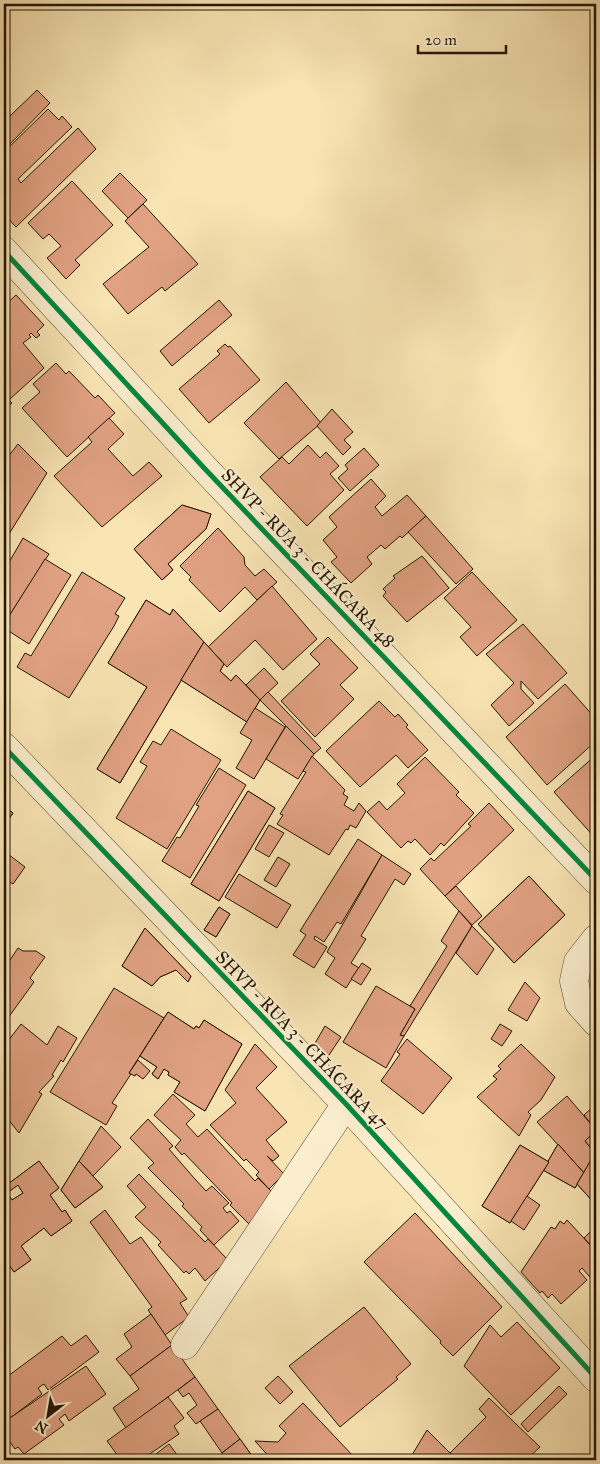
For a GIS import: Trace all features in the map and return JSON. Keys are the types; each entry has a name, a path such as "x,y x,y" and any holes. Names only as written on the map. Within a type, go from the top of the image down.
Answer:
{"street":[{"name":"SHVP - RUA 3 - CHÁCARA 48","path":"4,251 205,469 596,880"},
{"name":"SHVP - RUA 3 - CHÁCARA 47","path":"4,747 346,1104 596,1378"},
{"path":"596,939 578,962 574,981 579,1003 596,1022"},
{"name":"SHVP - RUA 3 - CHÁCARA 47","path":"186,1345 346,1104"}],"building":[{"path":"37,90 50,103 4,150 4,110 10,116"},
{"path":"48,109 59,120 62,116 72,127 18,179 21,183 78,128 96,149 16,227 4,214 4,152"},
{"path":"120,173 147,200 128,218 102,191"},
{"path":"72,181 113,225 75,260 80,265 66,279 47,258 61,246 49,234 43,239 28,223"},
{"path":"143,204 198,264 165,291 162,287 128,314 103,284 149,247 125,221"},
{"path":"16,295 44,325 37,332 40,335 36,338 31,333 29,335 31,337 23,343 44,368 9,400 12,403 4,410 4,306"},
{"path":"219,300 232,315 172,366 160,351"},
{"path":"225,344 228,347 230,346 260,380 209,423 179,389 220,354 217,351"},
{"path":"56,363 66,374 69,371 95,398 98,395 115,413 67,457 22,408 40,392 33,384"},
{"path":"286,382 321,423 279,459 244,423"},
{"path":"332,409 353,432 344,440 351,447 343,455 317,426"},
{"path":"109,418 124,434 108,449 133,476 149,462 162,476 102,527 54,476 92,442 88,437"},
{"path":"18,444 47,473 4,542 4,462"},
{"path":"308,445 320,458 326,452 339,466 330,474 344,490 307,526 260,477 282,457 289,464"},
{"path":"364,448 379,465 350,491 338,478 348,469 345,465"},
{"path":"371,479 386,496 375,507 382,516 407,495 426,516 402,538 400,536 385,549 381,545 367,557 372,564 351,583 331,562 337,557 323,540 337,527 329,517"},
{"path":"182,505 211,514 206,529 168,564 173,570 162,580 134,549"},
{"path":"182,505 211,514 206,529 168,564 173,570 162,580 134,549"},
{"path":"426,516 473,569 456,584 408,532"},
{"path":"218,528 244,557 245,565 255,576 264,569 277,582 257,600 245,587 220,612 189,580 191,577 180,566"},
{"path":"23,538 49,554 4,624 4,571"},
{"path":"422,556 449,588 407,622 383,596 386,592 383,589 395,578 393,576"},
{"path":"45,559 71,575 29,644 4,628 4,624"},
{"path":"82,572 125,598 115,614 119,616 114,626 69,698 17,667 25,653 31,656"},
{"path":"472,572 517,620 477,656 460,637 471,627 444,598"},
{"path":"272,586 317,639 283,670 255,640 227,667 208,647"},
{"path":"146,600 170,615 173,609 204,642 120,783 97,769 147,687 108,663"},
{"path":"146,600 170,615 173,609 204,642 120,783 97,769 147,687 108,663"},
{"path":"523,624 567,673 538,699 521,681 521,689 534,703 509,726 491,705 514,683 486,654"},
{"path":"328,637 358,668 340,685 354,699 315,737 281,701 320,664 310,654"},
{"path":"204,642 224,664 220,671 231,681 236,675 260,700 247,722 181,680"},
{"path":"204,642 224,664 220,671 231,681 236,675 260,700 247,722 181,680"},
{"path":"264,668 278,683 260,700 246,685"},
{"path":"565,684 596,719 596,743 547,785 506,737"},
{"path":"268,692 321,748 314,754 260,700"},
{"path":"379,701 395,717 398,714 408,725 406,727 428,750 408,768 396,755 360,787 326,751"},
{"path":"255,708 285,727 254,779 236,768 252,740 240,733"},
{"path":"286,726 314,754 298,779 266,759"},
{"path":"171,729 221,760 167,849 116,818 147,766 140,762 153,741 161,745"},
{"path":"596,755 596,839 554,792"},
{"path":"312,756 345,790 343,794 348,797 344,805 354,811 359,803 366,811 356,828 350,825 348,830 346,829 329,855 277,824 283,815 280,814 306,772 303,771"},
{"path":"425,757 459,792 456,795 474,813 444,846 441,843 430,855 415,839 411,843 408,841 401,848 367,812 379,801 387,810 405,793 397,784"},
{"path":"219,768 246,785 190,878 162,861 177,837 180,838 199,806 196,805"},
{"path":"248,791 275,808 219,901 191,884"},
{"path":"248,791 275,808 219,901 191,884"},
{"path":"489,803 514,830 445,896 420,869 431,858 434,861 471,826 468,824"},
{"path":"4,807 13,813 4,826"},
{"path":"4,807 13,813 4,826"},
{"path":"269,825 284,833 269,857 255,849"},
{"path":"358,839 382,855 341,924 337,922 324,942 315,936 314,939 327,947 314,968 293,955 306,935 300,931"},
{"path":"4,851 25,867 13,884 8,881 4,886"},
{"path":"382,855 411,874 404,885 395,879 361,936 366,939 351,963 359,968 346,988 325,974 335,958 327,952"},
{"path":"278,857 290,864 276,887 264,880"},
{"path":"239,874 291,905 277,928 225,897"},
{"path":"529,876 565,915 514,963 478,924"},
{"path":"529,876 565,915 514,963 478,924"},
{"path":"456,886 482,916 472,925 445,896"},
{"path":"219,907 230,914 216,937 204,930"},
{"path":"219,907 230,914 216,937 204,930"},
{"path":"459,911 472,926 404,1036 400,1035 415,1009 410,1006 447,946 441,941"},
{"path":"472,926 494,949 477,975 456,953"},
{"path":"145,928 191,976 188,982 176,970 160,977 152,986 122,966"},
{"path":"145,928 191,976 188,982 176,970 160,977 152,986 122,966"},
{"path":"18,948 23,951 36,951 45,957 30,978 34,982 8,1018 4,1015 4,969"},
{"path":"362,963 371,969 361,985 351,979"},
{"path":"525,982 540,998 527,1021 508,1010"},
{"path":"376,986 415,1009 400,1035 404,1036 386,1068 343,1042"},
{"path":"114,988 164,1018 112,1103 117,1106 106,1125 50,1092"},
{"path":"168,1012 194,1029 196,1026 199,1028 204,1020 242,1044 205,1111 174,1092 180,1082 168,1075 169,1072 164,1069 158,1079 152,1074 157,1067 140,1056"},
{"path":"168,1012 194,1029 196,1026 199,1028 204,1020 242,1044 205,1111 174,1092 180,1082 168,1075 169,1072 164,1069 158,1079 152,1074 157,1067 140,1056"},
{"path":"21,1024 47,1045 58,1026 77,1038 63,1062 61,1060 52,1075 54,1076 39,1092 42,1094 19,1133 4,1114 4,1041 6,1039 8,1041"},
{"path":"500,1024 512,1031 502,1046 491,1039"},
{"path":"325,1026 341,1037 327,1058 314,1045"},
{"path":"407,1039 452,1078 423,1114 381,1081 400,1054 397,1052"},
{"path":"255,1044 277,1067 256,1088 287,1122 266,1140 279,1156 273,1161 267,1156 284,1174 269,1189 256,1175 259,1172 246,1159 244,1161 210,1125 236,1103 225,1090"},
{"path":"521,1044 555,1077 541,1100 528,1112 531,1115 519,1136 477,1097 497,1079 493,1076 501,1069 498,1066"},
{"path":"138,1060 150,1071 143,1079 136,1074 135,1076 129,1073"},
{"path":"173,1094 195,1115 186,1124 198,1137 207,1129 255,1181 258,1178 273,1193 252,1227 230,1205 232,1203 184,1153 182,1155 175,1147 181,1140 154,1115"},
{"path":"567,1096 596,1130 585,1141 595,1153 584,1173 537,1122"},
{"path":"596,1104 596,1130 584,1115"},
{"path":"148,1119 173,1146 169,1149 194,1178 206,1191 212,1186 229,1203 223,1208 227,1213 230,1211 239,1221 214,1245 200,1230 202,1227 182,1206 184,1204 148,1168 154,1163 130,1138"},
{"path":"101,1126 121,1147 93,1176 79,1161"},
{"path":"596,1130 596,1154 585,1141"},
{"path":"558,1144 584,1173 575,1188 543,1170"},
{"path":"558,1144 584,1173 575,1188 543,1170"},
{"path":"520,1145 549,1162 510,1223 482,1206"},
{"path":"520,1145 549,1162 510,1223 482,1206"},
{"path":"596,1154 596,1205 577,1184"},
{"path":"596,1154 596,1205 577,1184"},
{"path":"39,1161 59,1188 50,1195 62,1212 65,1210 72,1221 51,1236 44,1228 21,1246 31,1260 14,1272 4,1258 4,1187","holes":["18,1185 23,1193 12,1200 7,1193"]},
{"path":"39,1161 59,1188 50,1195 62,1212 65,1210 72,1221 51,1236 44,1228 21,1246 31,1260 14,1272 4,1258 4,1187","holes":["18,1185 23,1193 12,1200 7,1193"]},
{"path":"79,1161 103,1187 75,1208 61,1190"},
{"path":"79,1161 103,1187 75,1208 61,1190"},
{"path":"139,1174 205,1242 208,1239 228,1260 205,1281 195,1268 189,1274 186,1271 184,1273 158,1245 161,1242 135,1217 146,1207 127,1186"},
{"path":"527,1196 540,1205 524,1230 511,1221"},
{"path":"105,1210 130,1244 141,1237 187,1299 180,1303 189,1317 165,1335 148,1310 152,1307 90,1222"},
{"path":"415,1213 502,1307 453,1356 440,1343 441,1341 364,1262"},
{"path":"567,1220 596,1251 596,1284 582,1268 579,1271 587,1280 561,1304 552,1294 548,1298 542,1291 540,1293 521,1272 551,1227 555,1229 560,1221 564,1224"},
{"path":"596,1226 596,1251 584,1238"},
{"path":"596,1226 596,1251 584,1238"},
{"path":"364,1307 411,1364 396,1377 398,1379 340,1427 289,1366"},
{"path":"151,1314 172,1345 130,1376 116,1359 132,1347 124,1334"},
{"path":"517,1322 560,1368 511,1415 464,1366 490,1325 501,1337"},
{"path":"86,1335 99,1352 48,1390 44,1384 38,1388 42,1394 5,1422 4,1379 62,1336 71,1346"},
{"path":"172,1345 195,1377 126,1428 113,1408 139,1389 130,1376"},
{"path":"86,1366 106,1394 69,1421 65,1414 59,1419 64,1425 24,1454 18,1447 15,1449 4,1434 4,1422"},
{"path":"278,1376 293,1392 280,1404 265,1388"},
{"path":"195,1377 218,1409 196,1424 187,1413 197,1405 189,1393 183,1397 178,1390"},
{"path":"559,1386 567,1394 528,1432 521,1424"},
{"path":"168,1397 184,1418 174,1426 179,1434 141,1460 121,1460 107,1441"},
{"path":"489,1398 540,1447 526,1460 457,1460 450,1453 486,1417 479,1409"},
{"path":"303,1403 355,1458 353,1460 272,1460 255,1441 278,1442 286,1433 279,1426"},
{"path":"218,1409 240,1439 222,1453 200,1421"},
{"path":"427,1430 454,1457 452,1460 409,1460"},
{"path":"240,1439 255,1460 227,1460 222,1453"},
{"path":"240,1439 255,1460 227,1460 222,1453"},
{"path":"169,1444 181,1460 148,1460"}],"cycle path":[{"path":"4,251 205,469 596,880"},
{"path":"4,747 346,1104 596,1378"}]}
